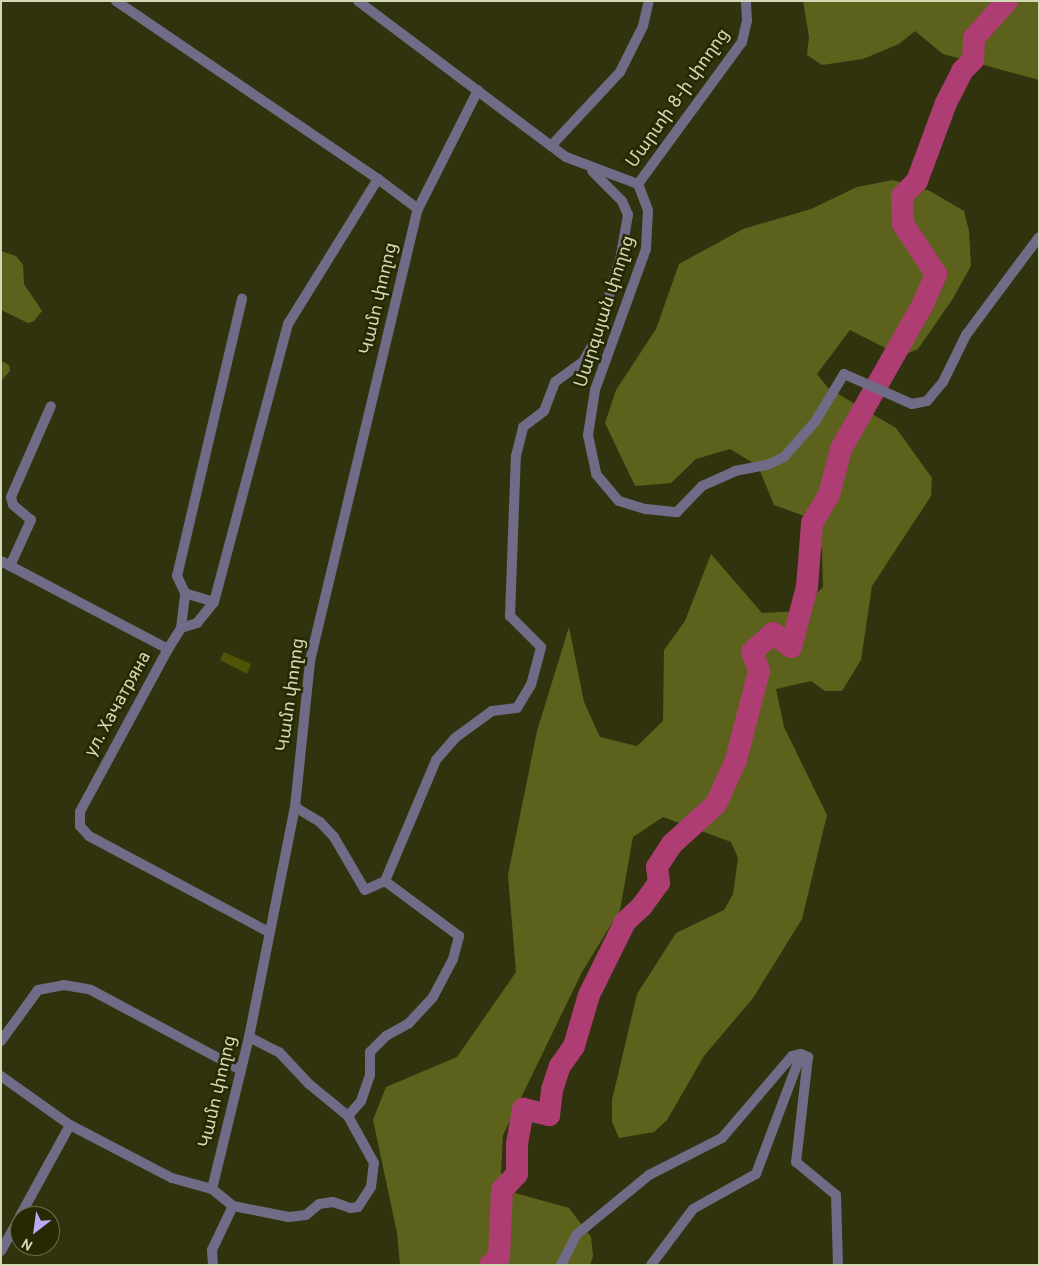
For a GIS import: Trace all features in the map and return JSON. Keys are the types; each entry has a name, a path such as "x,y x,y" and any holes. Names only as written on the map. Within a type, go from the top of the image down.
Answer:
{"street":[{"path":"116,1 378,179 418,209"},
{"path":"358,1 551,146 590,168 638,184"},
{"path":"551,146 620,72 643,26 649,1"},
{"name":"Մարտի 8-ի փողոց","path":"638,184 742,42 747,21 746,1"},
{"name":"Կամո փողոց","path":"212,1189 241,1070 295,807 310,661 418,209 478,90"},
{"path":"295,807 320,822 334,837 365,890 384,881 436,760 455,738 492,712 517,708 531,685 540,647 510,616 516,456 523,427 544,411 555,382 583,362 596,338 621,255 628,215 622,201 590,168"},
{"path":"181,628 197,623 214,602 288,324 378,179"},
{"name":"Սարգսյան փողոց","path":"638,184 648,210 646,249 595,390 588,435 596,474 619,500 646,509 677,512 702,486 735,471 767,465 784,457 815,422 844,374 912,404 927,401 943,382 966,335 1039,237"},
{"path":"168,649 181,628 185,593 177,576 242,299"},
{"path":"6,563 31,520 13,505 11,497 51,406"},
{"name":"ул. Хачатряна","path":"6,563 168,649 80,812 80,826 89,836 269,932"},
{"path":"185,593 214,602"},
{"path":"348,1116 361,1101 370,1075 370,1052 386,1036 409,1023 433,997 453,959 459,936 384,881"},
{"path":"1,1041 38,990 64,985 91,990 241,1070"},
{"path":"1,1076 70,1125 172,1178 212,1189 234,1206 289,1217 306,1214 319,1204 333,1202 350,1208 358,1207 371,1187 374,1163 348,1116 309,1084 279,1052 248,1037"},
{"path":"561,1265 576,1235 649,1175 722,1138 792,1056 801,1054 808,1057 796,1162 836,1195 838,1265"},
{"path":"652,1265 693,1208 756,1174 801,1054"},
{"path":"25,1206 70,1125"},
{"path":"212,1265 212,1250 234,1206"},
{"path":"1,1251 10,1234"}],"green space":[{"path":"803,1 1039,1 1039,80 943,54 915,31 899,44 863,59 822,65 807,55 809,37"},
{"path":"893,180 930,191 964,211 969,231 971,266 952,300 918,349 901,356 850,330 817,374 828,388 896,428 932,478 931,496 872,586 861,660 842,691 825,691 811,681 776,689 784,727 827,815 802,919 753,998 704,1056 667,1120 654,1132 619,1138 612,1122 612,1100 637,994 676,933 724,910 733,894 738,858 731,842 663,817 633,837 620,910 582,972 503,1135 501,1173 515,1193 569,1208 591,1237 593,1256 590,1265 400,1265 397,1233 373,1120 386,1087 457,1057 516,972 508,875 537,731 569,627 584,702 600,737 637,746 663,721 664,650 685,621 711,554 762,613 799,611 823,587 822,550 807,517 774,505 758,466 730,449 696,459 671,483 635,486 605,423 616,390 656,329 679,264 743,229 811,209 857,187"},
{"path":"1,251 16,256 23,265 24,284 42,311 34,321 28,323 1,310"},
{"path":"1,361 9,365 10,371 1,381"},
{"path":"224,652 251,664 247,674 220,660"}],"waterway":[{"path":"490,1265 499,1257 502,1190 517,1174 517,1144 523,1109 549,1115 552,1090 560,1066 574,1046 589,995 625,922 642,906 659,883 657,867 672,844 716,804 736,760 759,671 752,652 773,633 791,647 807,587 812,523 829,495 841,449 922,306 936,274 903,224 902,196 917,181 946,103 962,71 973,60 974,38 1007,1"}]}
